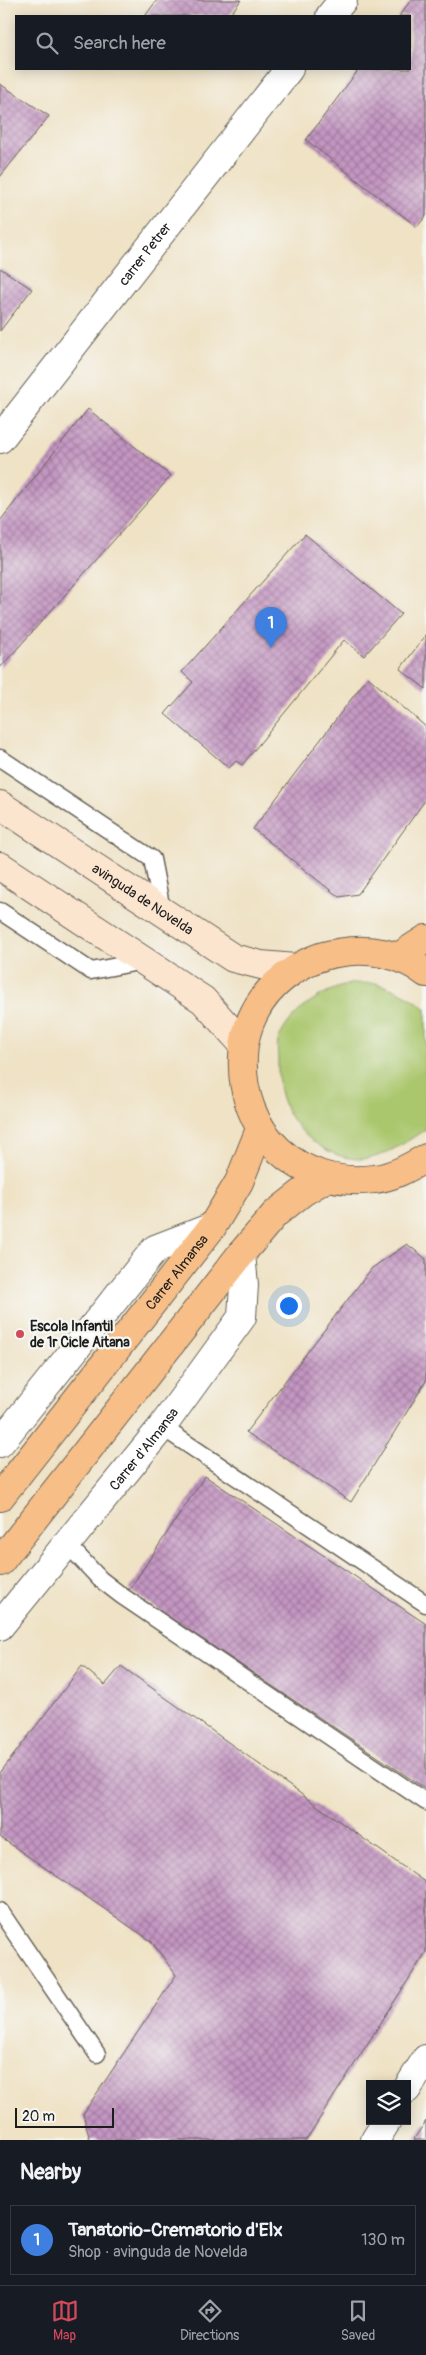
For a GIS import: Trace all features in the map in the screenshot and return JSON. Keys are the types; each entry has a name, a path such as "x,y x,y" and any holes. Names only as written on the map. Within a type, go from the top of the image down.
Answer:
{"main road":[{"name":"avinguda de Novelda","path":"0,805 233,958 261,965 295,968"},
{"path":"0,866 203,1000 227,1024 243,1044"},
{"path":"398,957 426,939"},
{"path":"422,1162 403,1171 375,1179 350,1180 328,1177 307,1170 270,1143 260,1129 249,1106 242,1077 243,1044 251,1019 262,998 276,983 295,968 322,955 351,950 373,951 398,957 413,963 426,973"},
{"name":"Carrer Almansa","path":"0,1497 212,1227 240,1182 260,1129"},
{"path":"0,1562 241,1254 275,1214 303,1192 328,1177"}],"street":[{"path":"331,15 343,0"},
{"name":"carrer Petrer","path":"0,438 288,70"},
{"path":"0,1443 155,1249 212,1227"},
{"name":"Carrer d'Almansa","path":"0,1626 162,1428 242,1317 244,1285 241,1254"},
{"path":"411,2083 426,2059"},
{"path":"375,2140 384,2125"}],"lane":[{"path":"0,758 152,859 162,910"},
{"path":"0,911 91,971 144,961"},
{"path":"162,1428 426,1604"},
{"path":"67,1544 100,1579 122,1596 426,1802"},
{"path":"0,1911 97,2054"}],"green space":[{"path":"376,983 402,993 426,1009 426,1129 378,1156 361,1159 348,1158 324,1149 312,1141 302,1132 287,1110 280,1089 278,1043 284,1028 291,1019 316,998 349,984"}],"building":[{"path":"157,0 241,0 230,15 146,15"},
{"path":"411,0 426,0 426,216 417,227 306,140 358,70 411,70 411,15 400,15"},
{"path":"0,84 49,116 0,177"},
{"path":"0,268 32,289 0,331"},
{"path":"88,409 171,476 0,668 0,521"},
{"path":"305,534 401,614 364,656 344,640 242,765 236,761 229,768 165,714 193,682 182,672"},
{"path":"426,635 426,689 400,669"},
{"path":"368,677 426,727 426,799 358,894 339,897 253,829"},
{"path":"407,1244 426,1259 426,1381 351,1502 246,1432 372,1268"},
{"path":"205,1476 426,1624 426,1789 129,1590"},
{"path":"82,1666 105,1685 121,1666 426,1883 426,1952 306,2140 90,2140 83,2114 176,1975 151,1941 0,1837 0,1773"},
{"path":"426,2121 426,2140 415,2140 414,2139"}],"place":[{"name":"Tanatorio-Crematorio d'Elx","path":"271,648"},
{"name":"Escola Infantil de 1r Cicle Aitana","path":"20,1334"}]}
